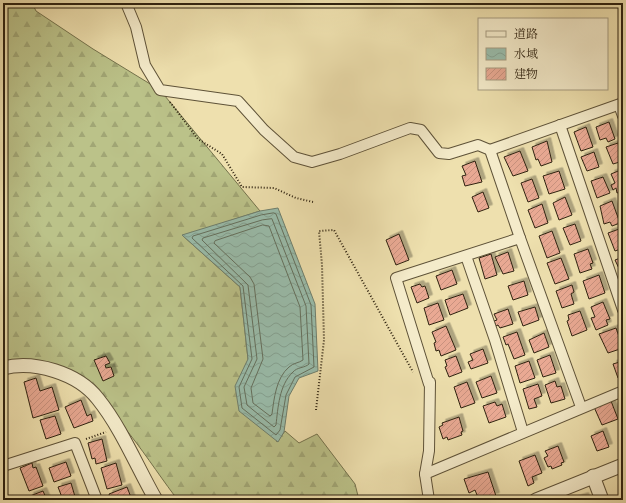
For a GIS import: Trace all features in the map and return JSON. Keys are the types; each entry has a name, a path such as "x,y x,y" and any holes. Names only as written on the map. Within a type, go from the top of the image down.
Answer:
{"street":[{"path":"126,3 136,27 145,65 160,90 238,101 264,130 294,157 312,162 340,154 410,128 421,130 439,153 449,154 478,145 490,150 621,104 623,116"},
{"path":"560,125 623,310"},
{"path":"490,150 581,407"},
{"path":"429,500 425,474 429,451 430,382 429,384 396,278 520,238"},
{"path":"466,256 495,340 523,432"},
{"path":"3,368 11,366 37,366 57,372 78,381 98,398 156,500"},
{"path":"425,474 581,407 623,391"},
{"path":"3,466 75,443 97,500"},
{"path":"536,500 623,465"},
{"path":"593,476 602,500"}],"path":[{"path":"160,90 198,139 222,154 242,187 274,188 296,198 313,202"},
{"path":"316,410 324,340 320,231 334,230 414,373"},
{"path":"75,443 116,428"}],"green space":[{"path":"3,3 32,3 36,11 93,49 160,90 260,211 183,236 240,287 248,359 277,442 285,431 299,443 317,434 355,484 359,500 180,500 174,495 123,426 109,410 77,382 58,372 39,369 3,367"}],"water":[{"path":"278,208 315,304 318,371 299,378 289,396 284,432 278,442 239,411 235,386 248,359 240,287 182,235 260,211"}],"building":[{"path":"609,122 615,139 608,142 606,138 600,140 596,127"},
{"path":"586,127 593,147 581,151 574,132"},
{"path":"547,141 552,162 541,166 538,159 536,160 532,147"},
{"path":"618,143 623,155 623,161 613,164 606,147"},
{"path":"520,151 528,171 513,176 504,157"},
{"path":"594,152 599,167 587,171 581,157"},
{"path":"475,161 482,182 465,186 462,176 466,175 462,166"},
{"path":"623,169 623,191 617,193 616,188 613,190 611,185 615,183 611,174"},
{"path":"559,171 565,189 549,194 543,176"},
{"path":"603,177 610,193 597,198 591,181"},
{"path":"532,179 539,198 528,202 521,183"},
{"path":"483,192 489,208 478,212 472,197"},
{"path":"565,197 572,215 559,220 553,203"},
{"path":"612,201 620,223 612,226 610,222 604,224 600,206"},
{"path":"542,204 548,223 535,228 528,210"},
{"path":"575,224 581,241 570,245 563,228"},
{"path":"622,228 623,248 615,251 608,233"},
{"path":"552,231 560,253 547,258 539,236"},
{"path":"399,234 409,260 396,265 386,240"},
{"path":"588,249 593,263 590,264 592,269 580,273 574,254"},
{"path":"508,252 514,271 503,274 495,257"},
{"path":"491,254 497,275 485,279 479,258"},
{"path":"623,257 623,277 615,260"},
{"path":"561,258 569,279 555,284 547,263"},
{"path":"452,270 457,284 441,290 436,276"},
{"path":"599,275 605,293 589,299 583,281"},
{"path":"524,281 528,295 513,300 508,286"},
{"path":"420,284 422,287 425,286 429,298 417,303 411,287"},
{"path":"572,285 574,292 571,294 574,304 562,308 556,291"},
{"path":"463,294 468,308 450,315 445,300"},
{"path":"603,302 610,319 606,320 608,325 596,330 591,318 595,317 591,307"},
{"path":"438,303 444,320 429,325 424,308"},
{"path":"535,307 539,320 523,326 518,312"},
{"path":"508,309 513,324 500,328 498,325 496,326 494,321 497,320 494,314"},
{"path":"580,311 587,330 572,336 567,321 569,320 568,315"},
{"path":"446,326 456,350 441,356 439,350 436,351 434,343 436,342 432,332"},
{"path":"616,328 623,348 608,353 599,334"},
{"path":"517,332 525,355 514,359 508,344 506,345 503,337"},
{"path":"544,333 549,347 534,353 529,340"},
{"path":"483,349 488,363 471,369 468,362 473,360 470,354"},
{"path":"550,355 556,373 543,377 537,360"},
{"path":"106,356 110,363 105,365 106,368 111,367 114,376 103,381 94,360"},
{"path":"456,356 462,372 449,377 445,367 447,366 445,360"},
{"path":"529,361 535,378 520,383 515,366"},
{"path":"623,361 623,376 618,378 613,364"},
{"path":"491,376 497,393 482,398 476,382"},
{"path":"36,378 40,391 52,387 59,410 33,418 24,382"},
{"path":"555,381 557,387 561,386 565,399 551,403 545,385"},
{"path":"467,382 475,403 461,408 454,387"},
{"path":"538,384 542,396 534,399 537,407 529,409 523,389"},
{"path":"81,400 87,416 91,414 93,421 74,428 65,407"},
{"path":"611,401 618,419 602,425 594,407"},
{"path":"495,402 497,406 502,404 506,417 489,423 483,406"},
{"path":"55,416 61,434 46,439 40,420"},
{"path":"459,417 463,431 461,432 462,435 448,440 447,437 443,439 439,427 443,425 442,423"},
{"path":"603,431 609,447 597,451 591,436"},
{"path":"102,439 107,461 96,464 95,458 92,459 88,443"},
{"path":"558,446 564,462 561,463 562,465 552,469 551,466 548,467 544,458 548,456 545,451"},
{"path":"535,455 542,473 532,477 534,483 528,486 519,461"},
{"path":"66,462 71,476 54,482 49,468"},
{"path":"32,463 33,468 36,467 43,486 29,491 20,468"},
{"path":"116,463 122,485 107,489 101,468"},
{"path":"488,472 496,496 479,500 475,490 469,493 464,479"},
{"path":"71,483 76,500 63,500 58,487"},
{"path":"127,487 132,500 111,500 109,494"},
{"path":"43,491 47,500 31,500 30,496"},
{"path":"585,496 587,500 572,500"}]}
